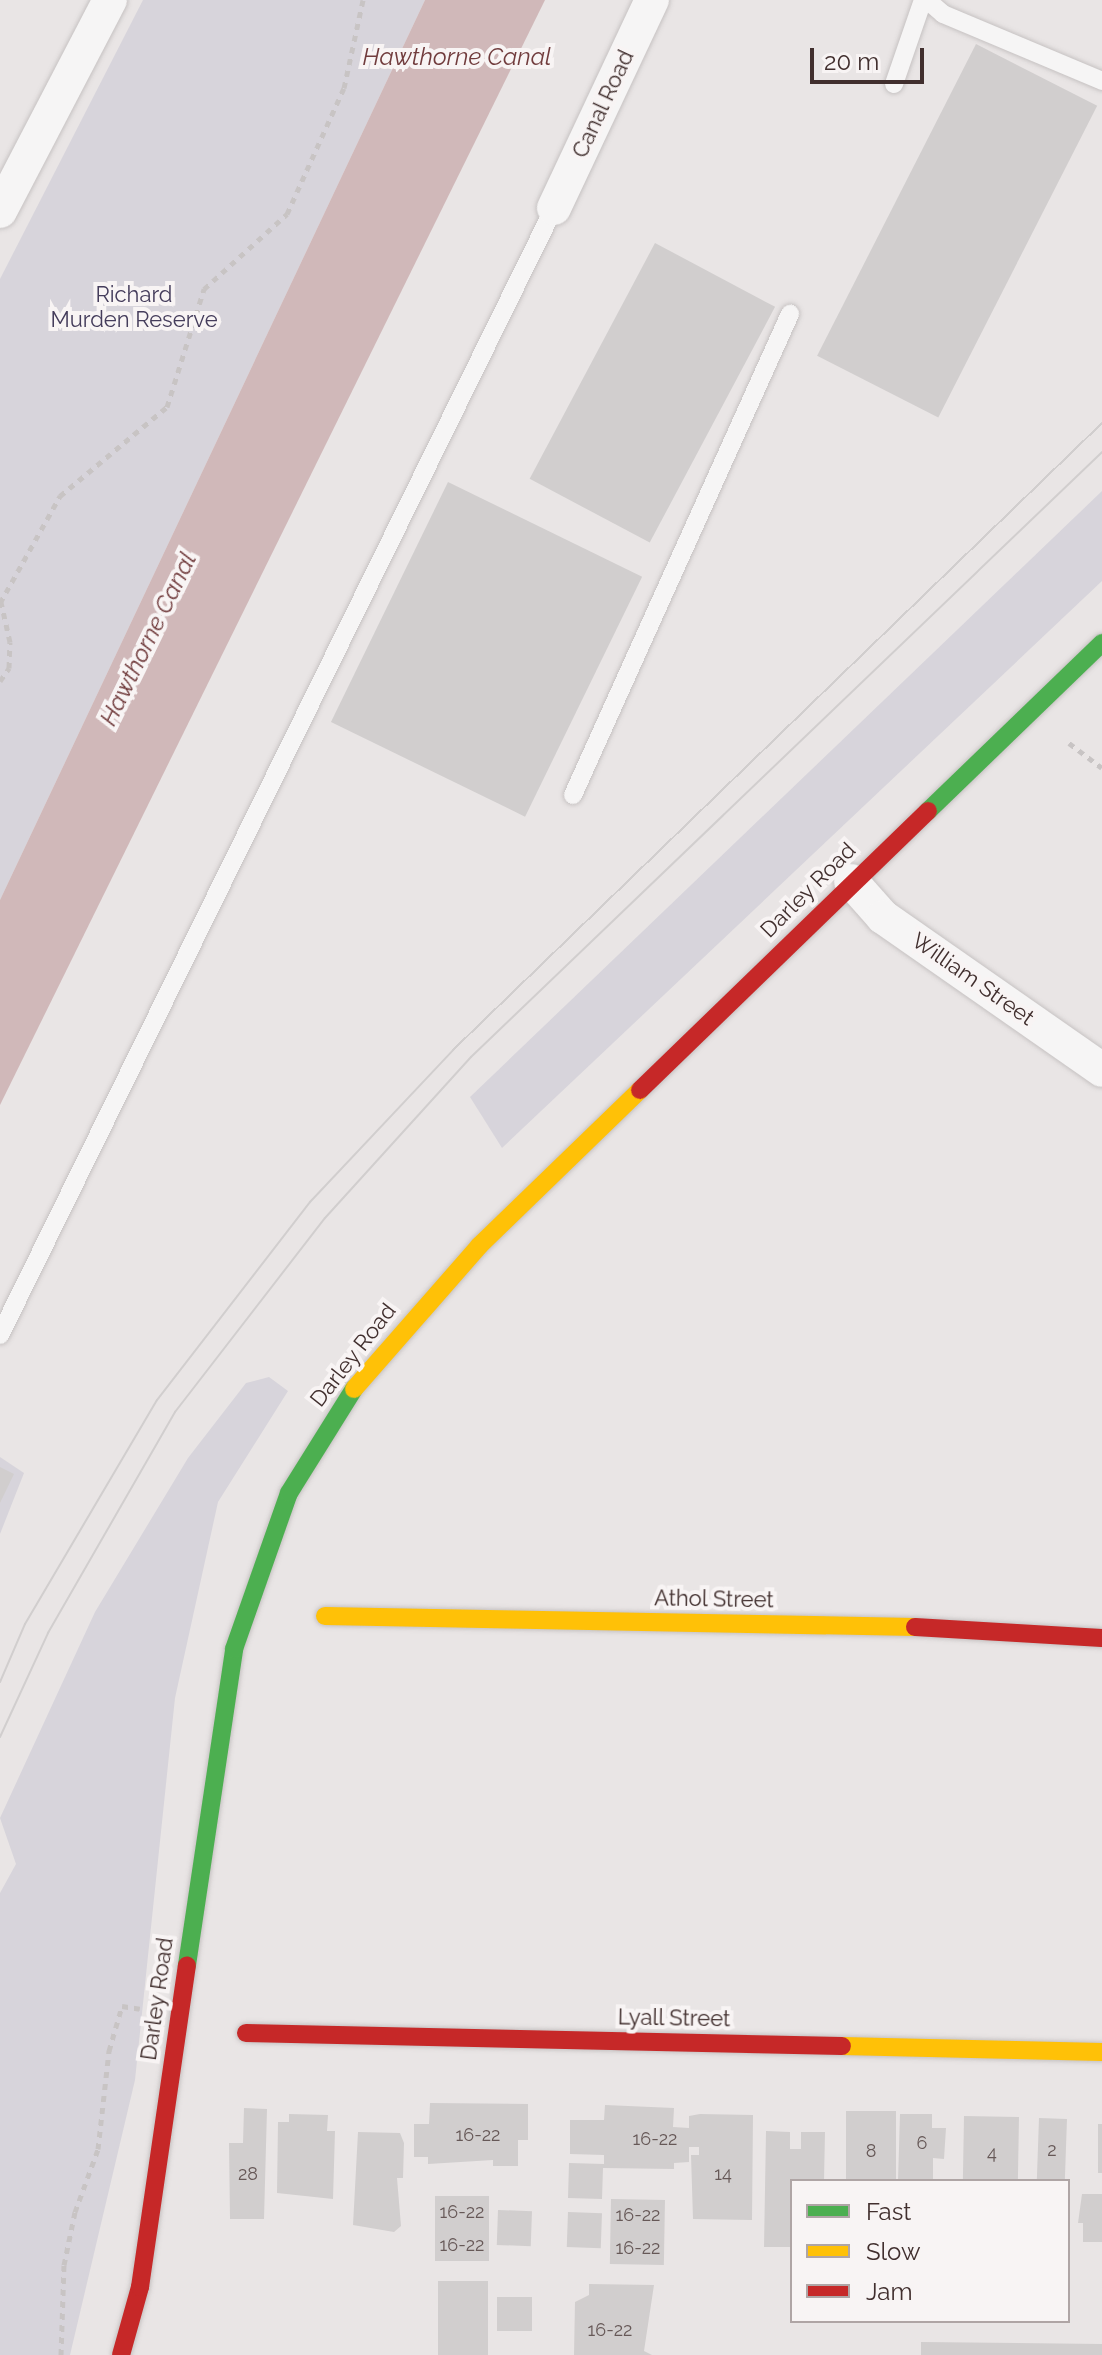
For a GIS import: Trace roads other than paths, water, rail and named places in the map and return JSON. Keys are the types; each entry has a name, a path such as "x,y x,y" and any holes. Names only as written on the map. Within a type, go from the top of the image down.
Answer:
{"main road":[{"name":"Darley Road","path":"121,2355 140,2287 234,1649 289,1493 335,1413 390,1342 851,881 1102,643"},
{"name":"Athol Street","path":"325,1616 940,1627 1102,1638"},
{"name":"Lyall Street","path":"246,2033 1102,2052"}],"street":[{"path":"0,211 110,0"},
{"name":"Canal Road","path":"554,208 652,0"},
{"name":"William Street","path":"851,881 883,917 1102,1070"}],"lane":[{"path":"894,84 925,0 943,14 1102,81"},
{"path":"0,1335 554,208"},
{"path":"573,795 790,314"}],"water":[{"name":"Hawthorne Canal","path":"425,0 545,0 0,1105 0,900"}],"tram line":[{"path":"0,1682 25,1624 157,1400 310,1202 453,1050 1102,423"},
{"path":"0,1737 48,1633 175,1412 325,1218 471,1057 1102,452"}],"park label":[{"name":"Richard Murden Reserve","path":"134,306"}]}
